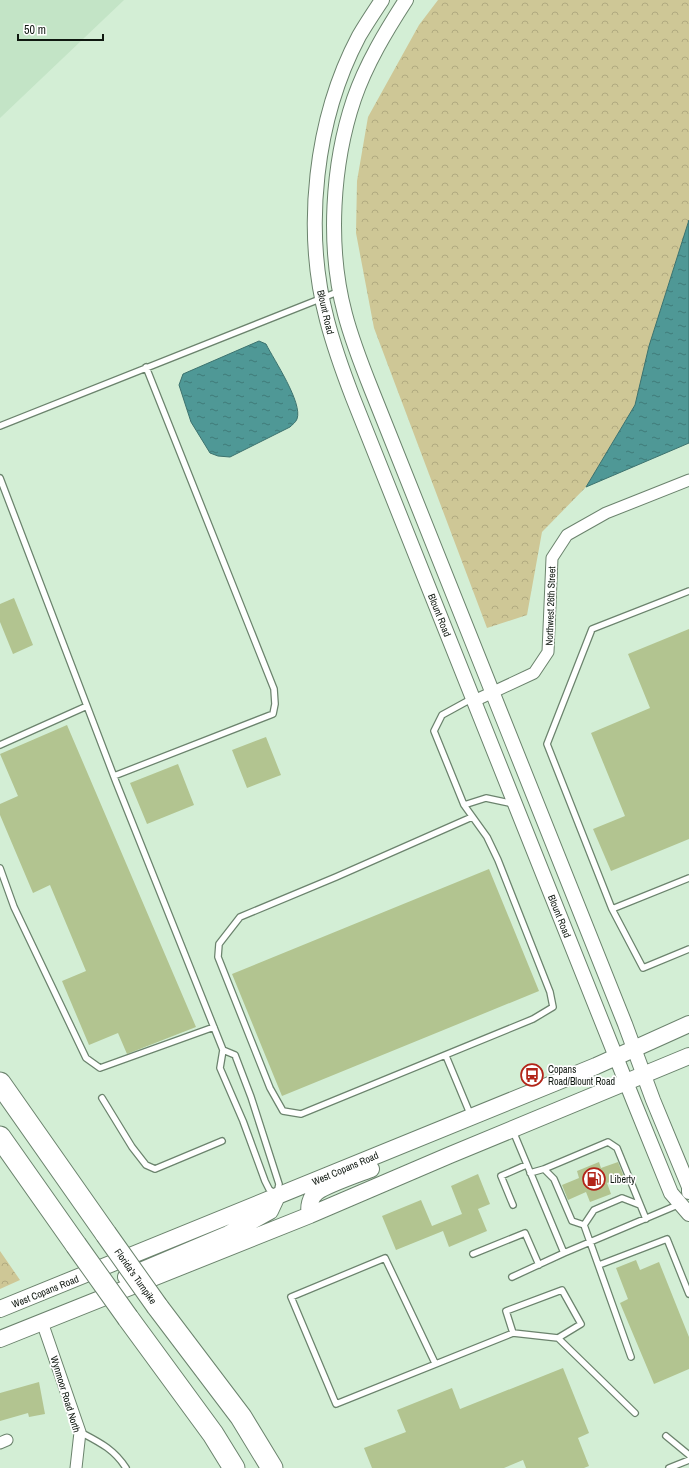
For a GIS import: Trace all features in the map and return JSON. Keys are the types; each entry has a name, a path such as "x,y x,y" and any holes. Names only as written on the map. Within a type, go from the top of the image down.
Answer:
{"highway":[{"name":"Florida's Turnpike","path":"0,1083 157,1306 241,1417 272,1468"},
{"path":"0,1137 128,1318 213,1434 234,1468"}],"main road":[{"name":"West Copans Road","path":"0,1309 472,1117 689,1024"},
{"path":"0,1339 310,1215 689,1056"},
{"path":"310,1215 310,1201 316,1192 374,1168 398,1146"},
{"path":"42,1322 71,1300 228,1234 270,1211 277,1196"}],"street":[{"name":"Blount Road","path":"382,0 359,37 340,81 328,118 317,172 314,218 322,297 338,360 671,1193 685,1209"},
{"name":"Blount Road","path":"406,0 370,61 354,98 344,136 336,184 336,256 340,291 357,352 634,1048 643,1075 689,1186 689,1192"},
{"name":"Northwest 26th Street","path":"474,699 534,673 548,652 552,558 567,535 606,513 689,480"},
{"name":"Wynmoor Road North","path":"42,1322 80,1432 76,1468"}],"lane":[{"path":"0,426 340,291"},
{"path":"114,776 273,714 275,704 274,689 146,367"},
{"path":"0,478 114,776 223,1050 220,1068 243,1121 265,1181 269,1189 277,1196"},
{"path":"689,591 592,629 547,744 612,909 643,968 689,949"},
{"path":"472,817 336,878 240,917 219,944 218,958 270,1088 282,1111 301,1114 446,1056 533,1019 553,1007 550,992 498,860 487,837 464,805 434,731 442,715 474,699"},
{"path":"0,746 87,706"},
{"path":"464,805 486,798 516,805"},
{"path":"0,868 14,907 86,1058 100,1068 214,1027"},
{"path":"612,909 689,878"},
{"path":"223,1050 235,1055 251,1097 279,1184 277,1196"},
{"path":"446,1056 472,1117"},
{"path":"102,1098 132,1147 146,1165 155,1169 222,1141"},
{"path":"512,1129 564,1253"},
{"path":"530,1173 544,1169 608,1142 617,1148 646,1219"},
{"path":"513,1205 501,1176 526,1165"},
{"path":"544,1169 554,1179 572,1221 584,1225"},
{"path":"584,1225 594,1210 622,1198 640,1205"},
{"path":"512,1277 564,1253 646,1219 685,1209"},
{"path":"584,1225 631,1357"},
{"path":"473,1254 525,1233 539,1265"},
{"path":"599,1265 667,1239 689,1294"},
{"path":"435,1363 385,1258 291,1297 336,1404 513,1333 558,1338 635,1412"},
{"path":"513,1333 506,1311 562,1290 581,1324 558,1338"},
{"path":"80,1432 108,1447 118,1456 126,1468"},
{"path":"666,1436 689,1455"},
{"path":"669,1468 689,1460"}],"shaded area":[{"path":"0,0 124,0 0,118"}],"green space":[{"path":"438,0 689,0 689,220 653,334 635,405 586,487 542,532 527,615 487,628 374,328 356,233 357,181 368,117 419,25"},
{"path":"0,1251 20,1280 0,1289"}],"water":[{"path":"689,220 689,443 586,487 635,405 649,346"},
{"path":"259,341 266,344 292,392 298,412 297,419 290,427 230,457 218,456 210,453 191,422 179,385 183,374"}],"building":[{"path":"14,598 33,645 13,654 0,622 0,604"},
{"path":"689,629 689,839 611,871 593,829 625,816 591,733 650,708 628,654"},
{"path":"67,725 196,1027 127,1054 118,1033 89,1045 62,981 86,971 50,885 33,893 0,815 0,804 18,796 0,754"},
{"path":"266,737 281,775 247,788 232,750"},
{"path":"178,764 194,805 147,824 130,783"},
{"path":"489,869 539,991 282,1096 232,974"},
{"path":"599,1162 601,1168 618,1162 624,1177 607,1183 611,1194 590,1202 586,1192 568,1200 562,1185 579,1178 577,1171"},
{"path":"478,1174 490,1204 478,1209 487,1231 449,1247 443,1231 396,1250 382,1216 421,1200 432,1226 462,1214 451,1186"},
{"path":"636,1260 640,1270 659,1262 689,1337 689,1369 654,1384 620,1303 628,1299 616,1268"},
{"path":"563,1368 589,1433 578,1438 589,1466 584,1468 526,1468 523,1460 504,1468 372,1468 364,1448 406,1432 397,1410 452,1388 460,1409"},
{"path":"39,1382 45,1414 29,1417 28,1413 0,1421 0,1393"}],"place":[{"name":"Copans Road/Blount Road","path":"532,1075"},
{"name":"Liberty","path":"594,1179"}]}
